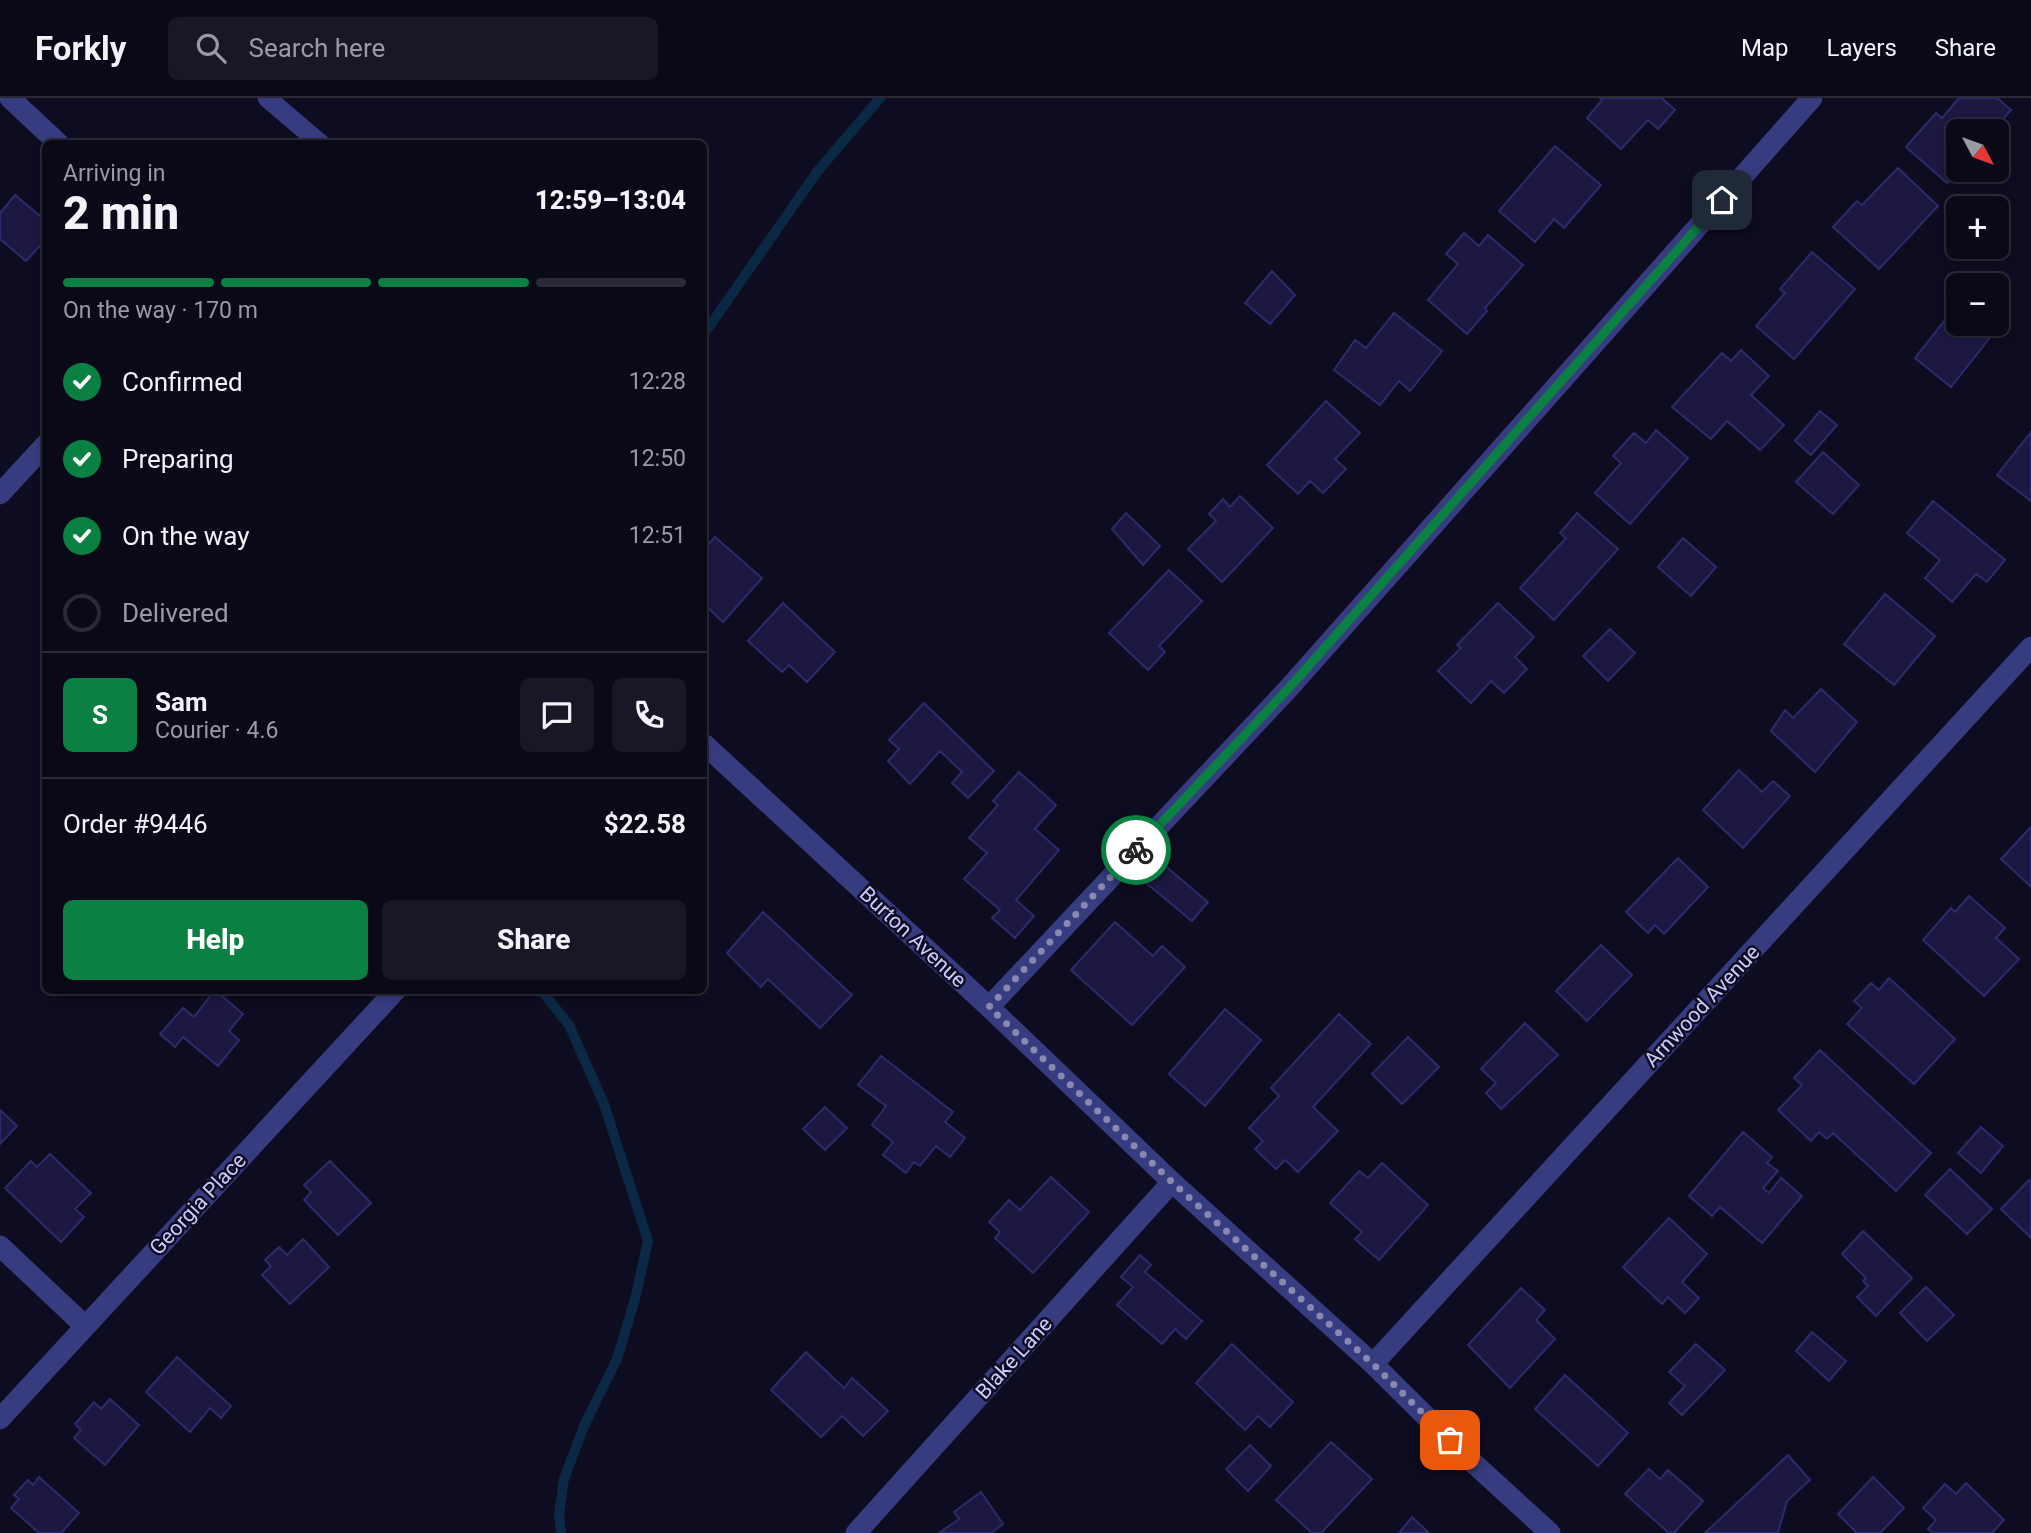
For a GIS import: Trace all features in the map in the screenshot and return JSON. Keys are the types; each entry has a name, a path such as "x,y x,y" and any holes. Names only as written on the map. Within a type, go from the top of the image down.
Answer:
{"street":[{"path":"10,98 55,140"},
{"path":"989,1007 1288,689 1812,98"},
{"path":"0,494 42,448"},
{"name":"Arnwood Avenue","path":"1373,1364 2031,647"},
{"name":"Burton Avenue","path":"707,747 989,1007 1172,1182 1373,1364 1469,1459 1550,1533"},
{"name":"Georgia Place","path":"0,1419 392,994"},
{"name":"Blake Lane","path":"856,1533 1172,1182"},
{"path":"0,1246 85,1326"}],"lane":[{"path":"267,98 316,140"}],"building":[{"path":"1600,98 1662,98 1675,110 1658,129 1648,120 1621,149 1587,118 1602,100"},
{"path":"1959,98 1997,98 2011,110 2003,119 1946,119 1947,183 1906,147 1936,113 1942,118"},
{"path":"1555,146 1601,185 1564,228 1554,219 1535,242 1499,211"},
{"path":"1898,168 1938,206 1879,269 1833,227 1857,201 1862,205"},
{"path":"15,195 42,218 42,243 26,261 0,239 0,213"},
{"path":"1464,233 1479,246 1488,235 1523,265 1485,308 1487,311 1467,334 1428,300 1458,264 1446,254"},
{"path":"1812,252 1855,289 1794,359 1756,326 1785,293 1780,289"},
{"path":"1272,271 1295,295 1270,324 1245,303"},
{"path":"1394,313 1442,351 1410,391 1399,381 1380,405 1334,370 1355,340 1366,348"},
{"path":"1946,319 1946,336 1991,336 1951,387 1915,358"},
{"path":"1741,350 1769,376 1751,395 1784,425 1760,450 1727,421 1711,439 1672,407 1722,353 1731,361"},
{"path":"1326,401 1360,433 1335,459 1346,469 1323,493 1310,481 1298,494 1267,465"},
{"path":"1820,411 1837,425 1811,455 1795,441"},
{"path":"1656,430 1688,458 1630,524 1595,493 1621,463 1613,456 1634,433 1646,443"},
{"path":"2031,432 2031,501 1997,475"},
{"path":"1823,452 1859,485 1833,514 1796,482"},
{"path":"1240,496 1273,528 1222,582 1188,549 1216,521 1209,514 1223,499 1230,507"},
{"path":"1933,501 2005,560 1987,582 1976,574 1952,602 1925,578 1940,560 1907,533"},
{"path":"1126,513 1160,546 1143,565 1112,529"},
{"path":"1577,513 1618,549 1554,620 1520,588 1566,538 1560,533"},
{"path":"715,537 762,578 723,622 707,607 707,546"},
{"path":"1683,538 1716,567 1691,596 1658,567"},
{"path":"1169,570 1202,601 1159,646 1165,652 1148,670 1109,633"},
{"path":"1885,594 1935,636 1894,685 1844,644"},
{"path":"783,603 835,652 807,682 789,665 782,672 748,641"},
{"path":"1498,603 1534,637 1515,657 1527,669 1504,693 1491,681 1471,703 1438,671 1461,648 1457,645"},
{"path":"1610,629 1635,653 1608,681 1583,656"},
{"path":"1821,689 1857,722 1815,772 1771,731 1785,710 1793,718"},
{"path":"924,703 994,771 968,798 952,783 962,772 940,751 910,784 888,761 899,749 889,740"},
{"path":"1739,770 1762,792 1773,781 1790,796 1743,848 1703,810"},
{"path":"1019,772 1056,805 1035,829 1059,850 1016,900 1034,916 1015,938 992,918 1000,910 964,879 987,853 969,838 998,805 993,801"},
{"path":"2031,827 2031,887 2001,859"},
{"path":"1678,858 1708,887 1664,934 1655,925 1648,933 1626,912"},
{"path":"1163,864 1208,902 1192,921 1146,883"},
{"path":"1969,896 2005,928 1996,938 2019,959 1984,996 1923,940 1951,908 1955,912"},
{"path":"763,912 852,995 820,1028 768,979 761,987 727,953"},
{"path":"1115,922 1153,956 1162,946 1185,967 1132,1025 1071,970"},
{"path":"1601,945 1632,975 1587,1021 1556,991"},
{"path":"1889,978 1955,1039 1914,1084 1847,1024 1862,1008 1854,1001 1871,983 1879,990"},
{"path":"212,994 220,994 243,1014 229,1031 239,1040 218,1066 183,1037 175,1047 160,1034 183,1008 194,1017"},
{"path":"1225,1009 1261,1040 1205,1106 1169,1074"},
{"path":"1339,1014 1371,1044 1313,1107 1338,1131 1298,1172 1285,1160 1276,1169 1255,1149 1263,1141 1249,1128 1279,1096 1271,1088"},
{"path":"1525,1023 1558,1055 1501,1109 1486,1093 1496,1083 1481,1069"},
{"path":"1408,1037 1439,1067 1402,1104 1372,1074"},
{"path":"1820,1050 1931,1153 1896,1191 1833,1133 1827,1139 1819,1132 1811,1141 1778,1110 1802,1085 1794,1078"},
{"path":"881,1056 953,1112 945,1122 965,1138 950,1157 936,1146 920,1166 914,1162 906,1173 883,1155 893,1142 872,1125 886,1106 858,1085"},
{"path":"825,1107 847,1128 825,1150 803,1129"},
{"path":"0,1110 17,1126 0,1144"},
{"path":"1981,1127 2003,1146 1981,1173 1958,1153"},
{"path":"1743,1132 1772,1157 1767,1163 1778,1171 1763,1188 1769,1193 1781,1178 1802,1196 1762,1243 1720,1207 1712,1216 1689,1196"},
{"path":"50,1154 91,1193 75,1209 84,1217 61,1242 5,1188 31,1161 37,1167"},
{"path":"330,1161 371,1203 338,1235 304,1200 311,1192 304,1185"},
{"path":"1382,1163 1428,1205 1379,1260 1355,1239 1362,1232 1330,1203 1359,1171 1368,1178"},
{"path":"1950,1169 1992,1209 1967,1234 1925,1195"},
{"path":"1051,1177 1089,1212 1033,1273 995,1238 1000,1232 989,1222 1009,1200 1020,1210"},
{"path":"2029,1180 2031,1182 2031,1238 2001,1209"},
{"path":"1669,1218 1707,1254 1682,1282 1699,1298 1685,1313 1668,1297 1662,1304 1623,1267"},
{"path":"1863,1231 1912,1278 1876,1316 1857,1297 1868,1286 1863,1281 1866,1278 1842,1254"},
{"path":"303,1239 329,1267 290,1304 262,1275 271,1266 265,1260 279,1247 287,1255"},
{"path":"1140,1255 1151,1265 1145,1272 1202,1321 1186,1339 1175,1329 1162,1344 1117,1305 1133,1287 1121,1277"},
{"path":"1926,1287 1954,1315 1927,1341 1900,1313"},
{"path":"1521,1288 1545,1310 1536,1320 1555,1339 1510,1388 1468,1345"},
{"path":"1812,1332 1846,1361 1829,1381 1796,1351"},
{"path":"1232,1344 1293,1402 1270,1427 1258,1416 1245,1430 1196,1383"},
{"path":"1696,1344 1725,1370 1682,1415 1669,1403 1685,1386 1669,1372"},
{"path":"806,1352 844,1388 852,1378 888,1411 863,1436 842,1416 821,1437 771,1390"},
{"path":"177,1357 231,1406 221,1418 210,1408 190,1432 146,1392"},
{"path":"1565,1375 1628,1433 1598,1466 1535,1409"},
{"path":"110,1399 139,1425 105,1465 74,1438 81,1430 75,1424 94,1402 101,1409"},
{"path":"1331,1442 1372,1479 1321,1533 1312,1533 1276,1500"},
{"path":"1250,1445 1271,1466 1248,1491 1226,1469"},
{"path":"1788,1455 1810,1480 1787,1501 1778,1533 1705,1533"},
{"path":"1649,1469 1660,1479 1668,1470 1703,1501 1674,1533 1669,1533 1625,1494"},
{"path":"39,1477 79,1513 61,1533 39,1533 11,1508 19,1499 14,1495 28,1480 33,1485"},
{"path":"1873,1477 1904,1508 1880,1533 1857,1533 1838,1514"},
{"path":"1966,1483 2004,1520 1992,1533 1933,1533 1928,1529 1936,1520 1923,1508 1945,1484 1956,1494"},
{"path":"981,1492 1003,1524 991,1533 939,1533 959,1519 954,1512"},
{"path":"1412,1517 1429,1533 1399,1533"}],"waterway":[{"path":"707,330 817,172 880,98"},
{"path":"544,994 569,1025 604,1104 648,1241 635,1299 617,1359 584,1426 564,1479 559,1515 561,1533"}],"way so far":[{"path":"1136,850 989,1007 1172,1182 1373,1364 1450,1440"}],"route":[{"path":"1136,850 1288,689 1722,200"}]}
